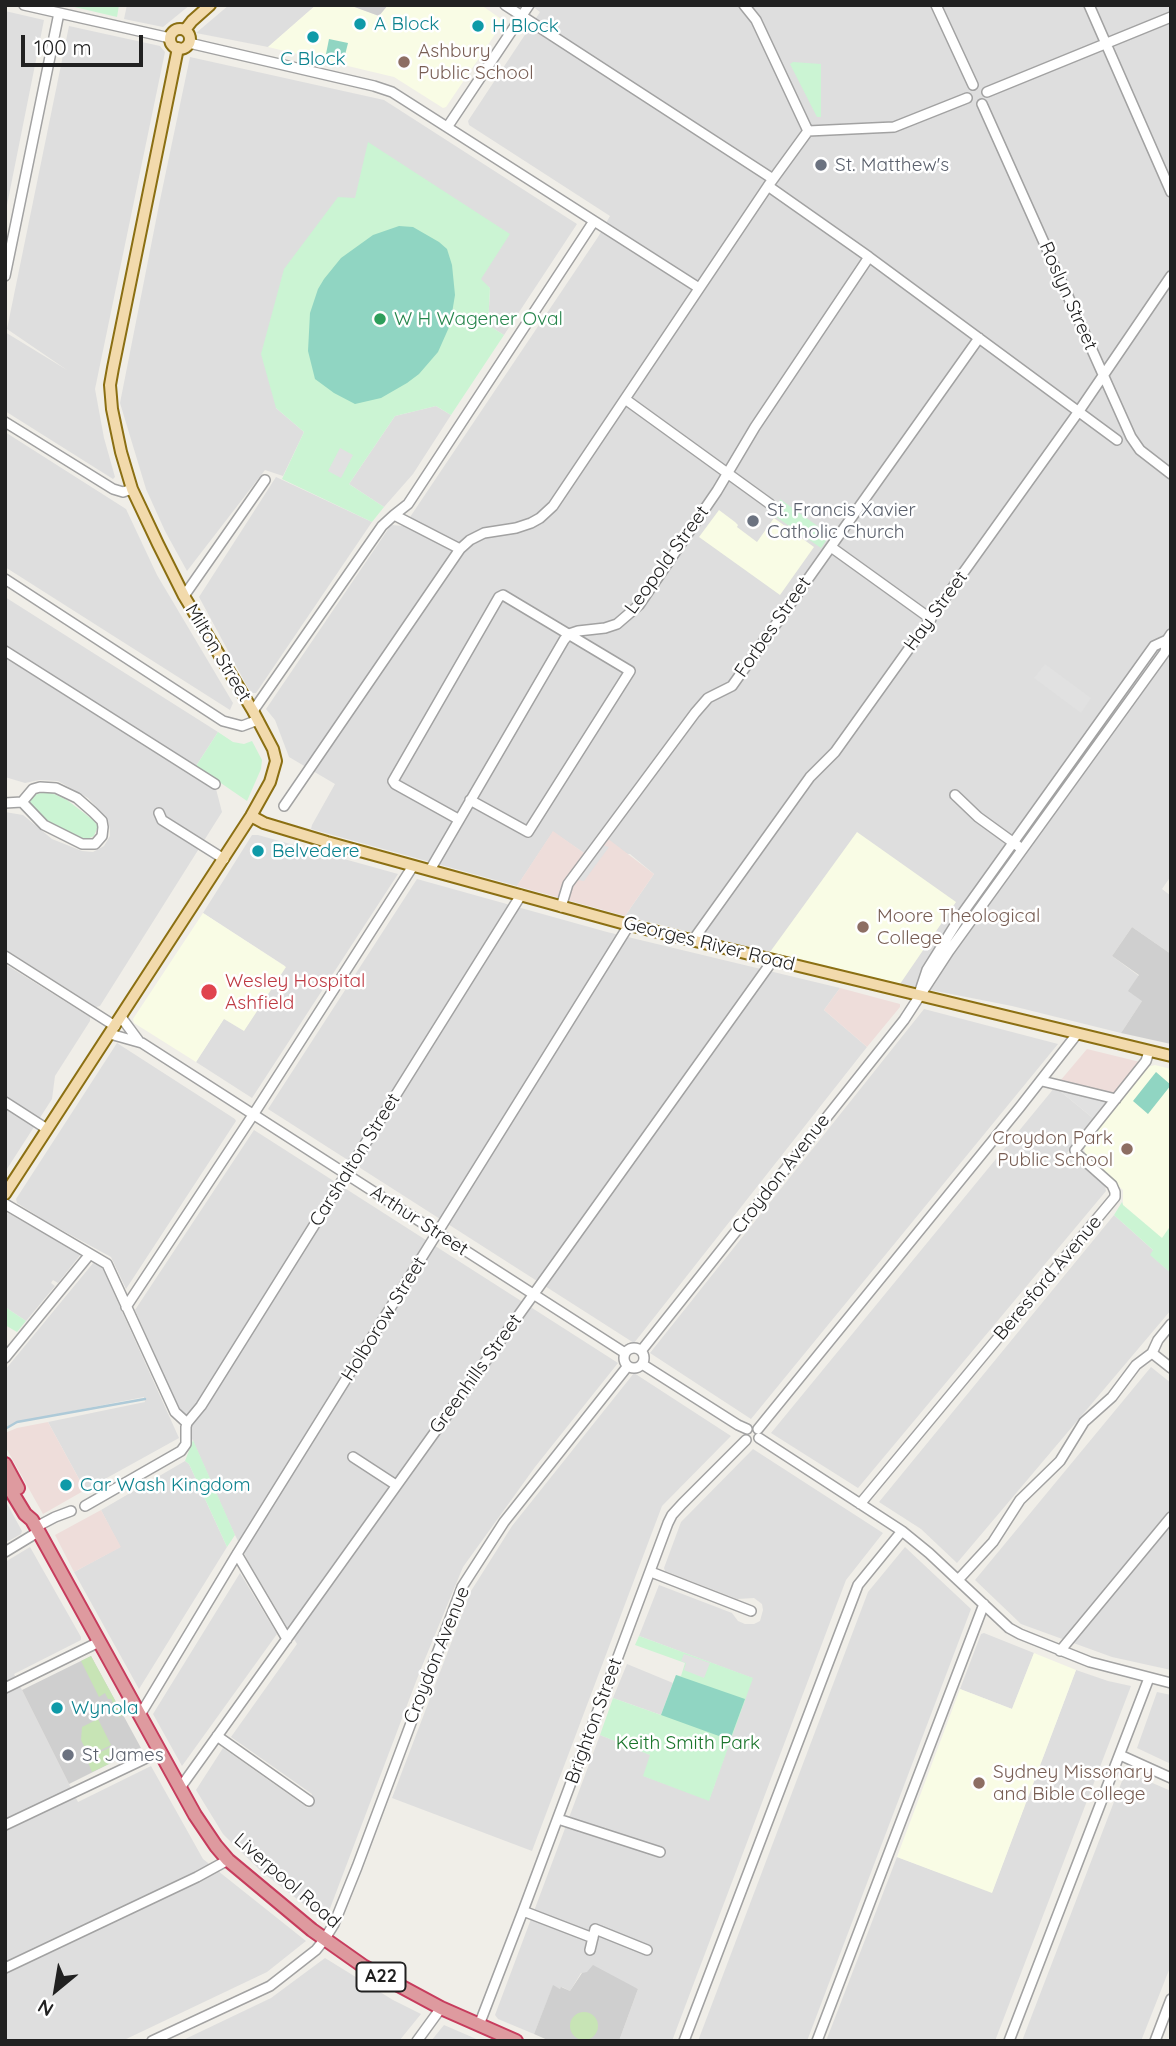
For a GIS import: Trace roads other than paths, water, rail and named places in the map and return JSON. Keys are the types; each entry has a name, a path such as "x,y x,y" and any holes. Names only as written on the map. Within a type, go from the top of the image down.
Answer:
{"highway":[{"name":"Liverpool Road","path":"5,1464 31,1511 35,1526"},
{"name":"Liverpool Road","path":"5,1481 35,1526 180,1788 205,1830 228,1860 324,1940 363,1966 441,2008 516,2041"}],"main road":[{"path":"185,30 210,5"},
{"path":"175,30 185,30 189,34 189,43 185,48 178,48 173,46 170,38 175,30"},
{"name":"Milton Street","path":"5,1194 251,816 270,782 276,761 273,748 256,715 184,596 132,489 115,426 110,384 178,48"},
{"name":"Georges River Road","path":"251,816 264,823 413,866 629,925 1171,1056"}],"street":[{"path":"24,5 170,38"},
{"path":"505,5 771,182 1117,440"},
{"path":"448,127 529,5"},
{"path":"744,5 756,20 808,131"},
{"path":"936,5 973,85"},
{"path":"1089,5 1171,192"},
{"path":"5,276 59,13"},
{"path":"987,92 1171,17"},
{"path":"189,43 383,88 699,288"},
{"path":"973,85 983,87 987,92 986,100 982,104 973,105 967,98 967,92 973,85"},
{"path":"808,131 894,128 967,98"},
{"name":"Roslyn Street","path":"982,104 1135,444 1171,474"},
{"path":"284,806 460,549 476,536 522,527 553,506 808,131"},
{"path":"5,579 223,721 242,726 256,715 382,526 408,504 594,221"},
{"name":"Leopold Street","path":"569,634 617,624 639,605 869,257"},
{"name":"Hay Street","path":"693,940 810,777 835,752 931,619 1171,276"},
{"name":"Forbes Street","path":"561,906 568,884 708,698 732,686 979,338"},
{"path":"625,399 770,504"},
{"path":"5,422 113,489 123,492 132,489"},
{"path":"184,596 265,480"},
{"path":"394,515 460,549"},
{"path":"831,547 931,619"},
{"path":"458,820 395,785 393,781 503,594 631,671 528,832 470,800"},
{"path":"429,870 551,659 569,634"},
{"name":"Croydon Avenue","path":"919,996 927,970 962,914 1014,843 1165,652 1169,637"},
{"path":"5,651 215,785"},
{"name":"Croydon Avenue","path":"641,1351 904,1020 1107,723"},
{"path":"5,803 22,802 33,789 56,788 86,805 102,821 102,836 100,840 89,845 68,838 44,825 22,802"},
{"path":"955,795 978,817 1023,849"},
{"path":"159,813 162,820 224,859"},
{"path":"126,1307 413,866"},
{"name":"Carshalton Street","path":"187,1423 198,1411 521,895"},
{"name":"Holborow Street","path":"140,1715 237,1554 629,925"},
{"name":"Arthur Street","path":"5,956 625,1353"},
{"name":"Greenhills Street","path":"180,1788 773,960"},
{"name":"Arthur Street","path":"115,1026 131,1033 142,1044"},
{"path":"1077,1034 1042,1080 758,1434 753,1442 747,1440 744,1433 751,1426 758,1434 902,1531 1009,1628 1090,1662 1171,1682"},
{"name":"Beresford Avenue","path":"860,1504 1115,1197 1112,1185 1075,1150 1146,1061 1149,1051"},
{"path":"1042,1080 1116,1099"},
{"path":"5,1102 47,1129"},
{"path":"5,1204 107,1264 175,1412 187,1423 186,1444 181,1451 85,1506"},
{"path":"5,1357 90,1254"},
{"path":"958,1580 993,1542 1026,1493 1060,1461 1084,1422 1112,1397 1136,1365 1153,1353 1158,1340 1171,1324"},
{"path":"631,1348 641,1351 644,1358 642,1364 634,1369 627,1367 623,1359 625,1353 631,1348"},
{"path":"1153,1353 1171,1368"},
{"path":"642,1364 747,1429"},
{"name":"Croydon Avenue","path":"152,2041 270,1986 316,1950 324,1940 334,1924 357,1867 462,1587 504,1522 627,1367"},
{"name":"Brighton Street","path":"478,2025 672,1515 747,1440"},
{"path":"354,1457 396,1485"},
{"path":"5,1552 35,1526 71,1511"},
{"path":"1060,1651 1171,1517"},
{"path":"684,2041 858,1585 902,1531"},
{"path":"237,1554 287,1639"},
{"path":"651,1572 751,1612"},
{"path":"817,2041 984,1604"},
{"path":"5,1688 99,1642"},
{"path":"1009,2041 1149,1678"},
{"path":"217,1736 309,1801"},
{"path":"5,1825 159,1752"},
{"path":"1120,1755 1171,1778"},
{"path":"558,1819 660,1852"},
{"path":"5,1968 228,1860"},
{"path":"523,1911 593,1938"},
{"path":"590,1950 595,1929 647,1950"},
{"path":"1155,2041 1171,1999"},
{"path":"417,2041 441,2008"}],"waterway":[{"path":"5,1429 17,1422 145,1399"}],"place":[{"name":"A Block","path":"360,24"},
{"name":"H Block","path":"478,26"},
{"name":"C Block","path":"313,37"},
{"name":"Ashbury Public School","path":"404,62"},
{"name":"St. Matthew's","path":"821,165"},
{"name":"W H Wagener Oval","path":"380,319"},
{"name":"St. Francis Xavier Catholic Church","path":"753,521"},
{"name":"Belvedere","path":"258,851"},
{"name":"Moore Theological College","path":"863,927"},
{"name":"Wesley Hospital Ashfield","path":"209,992"},
{"name":"Croydon Park Public School","path":"1127,1149"},
{"name":"Car Wash Kingdom","path":"66,1485"},
{"name":"Wynola","path":"57,1708"},
{"name":"St James","path":"68,1755"},
{"name":"Sydney Missonary and Bible College","path":"979,1783"}],"park label":[{"name":"Keith Smith Park","path":"688,1743"}]}
